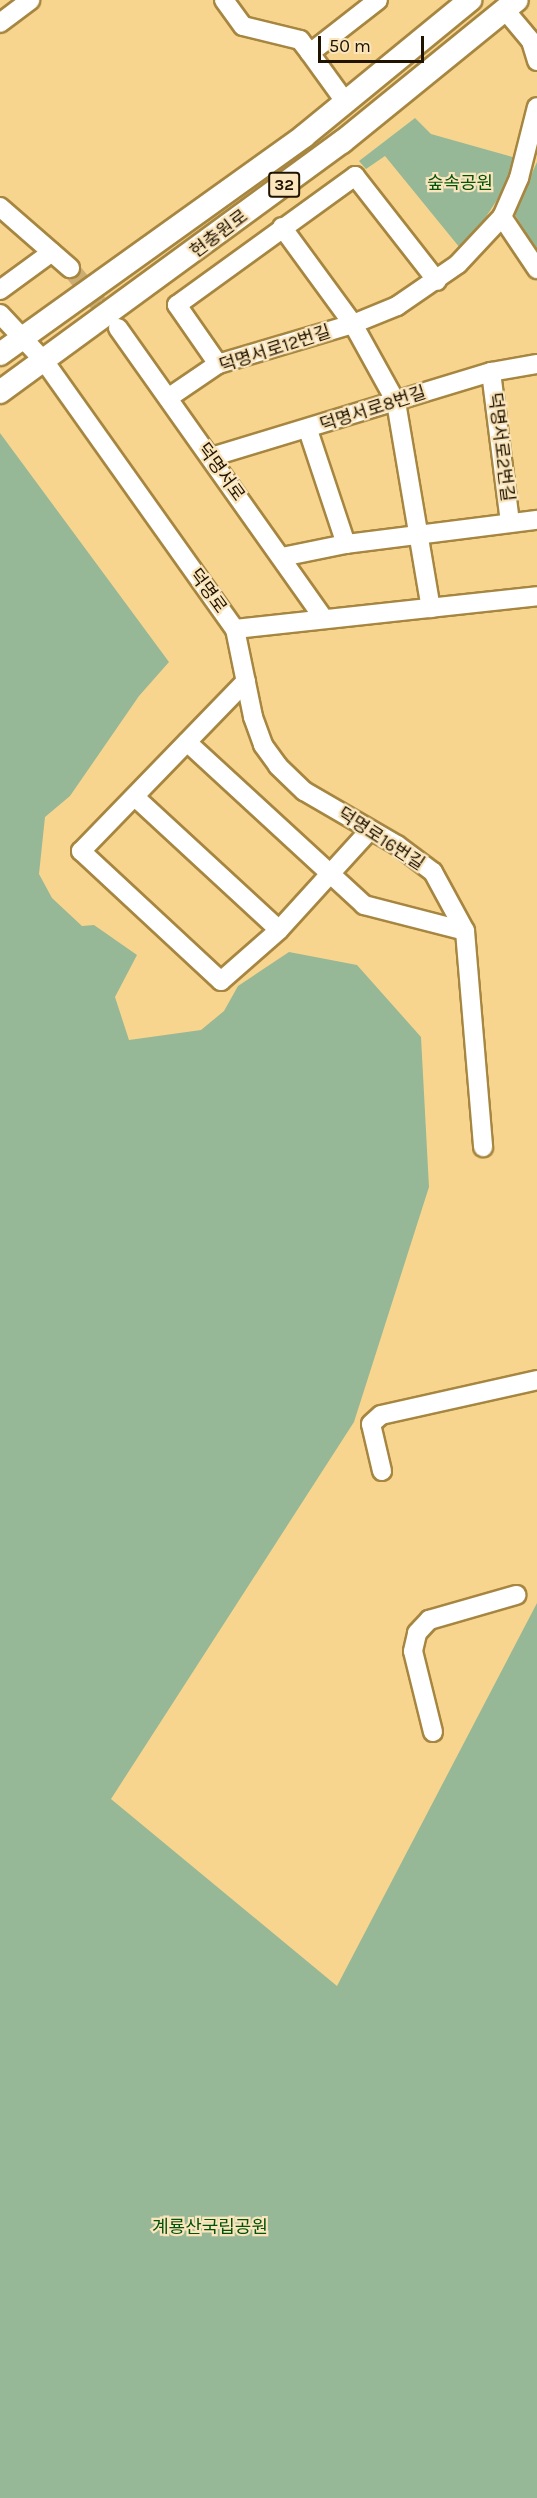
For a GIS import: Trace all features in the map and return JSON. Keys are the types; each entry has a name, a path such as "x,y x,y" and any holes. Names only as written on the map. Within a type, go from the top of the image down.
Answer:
{"main road":[{"name":"현충원로","path":"0,354 346,103 470,0"},
{"name":"현충원로","path":"0,392 45,362 342,142 511,5"}],"street":[{"path":"0,23 30,0"},
{"path":"224,0 243,27 300,40 346,103"},
{"path":"310,53 378,0"},
{"path":"511,5 531,41 537,62"},
{"name":"덕명서로12번길","path":"168,398 218,364 353,324 397,306 437,281 482,241 502,217 519,178 537,106"},
{"path":"218,364 177,304 355,176 437,281"},
{"path":"0,207 70,268"},
{"path":"502,217 537,269"},
{"name":"덕명서로12번길","path":"282,227 353,324"},
{"path":"0,290 52,252"},
{"name":"덕명로","path":"0,314 45,362 235,628 537,596"},
{"path":"353,324 396,402 421,535 431,608"},
{"name":"덕명서로","path":"118,328 323,617"},
{"name":"덕명서로8번길","path":"211,457 308,430 491,372 537,364"},
{"name":"덕명서로2번길","path":"491,372 510,523"},
{"path":"308,430 346,544"},
{"name":"덕명서로2번길","path":"282,557 346,544 537,520"},
{"name":"덕명로16번길","path":"235,628 263,745 278,766 304,791 370,830 433,872 465,931 483,1147"},
{"path":"246,681 81,850 221,981 279,930 370,830"},
{"path":"187,742 329,876 364,905 380,912 465,931"},
{"path":"135,797 279,930"},
{"path":"382,1471 371,1424 381,1415 537,1380"},
{"path":"433,1732 413,1651 417,1633 429,1620 516,1595"}],"green space":[{"name":"숲속공원","path":"415,118 431,134 516,158 506,186 484,220 460,248 385,156 366,169 359,161"},
{"path":"537,162 537,251 514,213"},
{"name":"계룡산국립공원","path":"0,433 169,662 139,696 70,796 45,817 39,874 52,898 82,926 94,925 137,955 115,997 129,1040 201,1030 224,1011 238,986 289,952 357,965 421,1037 429,1187 354,1422 111,1799 337,1986 537,1603 537,2498 0,2498"}],"tunnel":[{"path":"70,268 114,323"}]}
